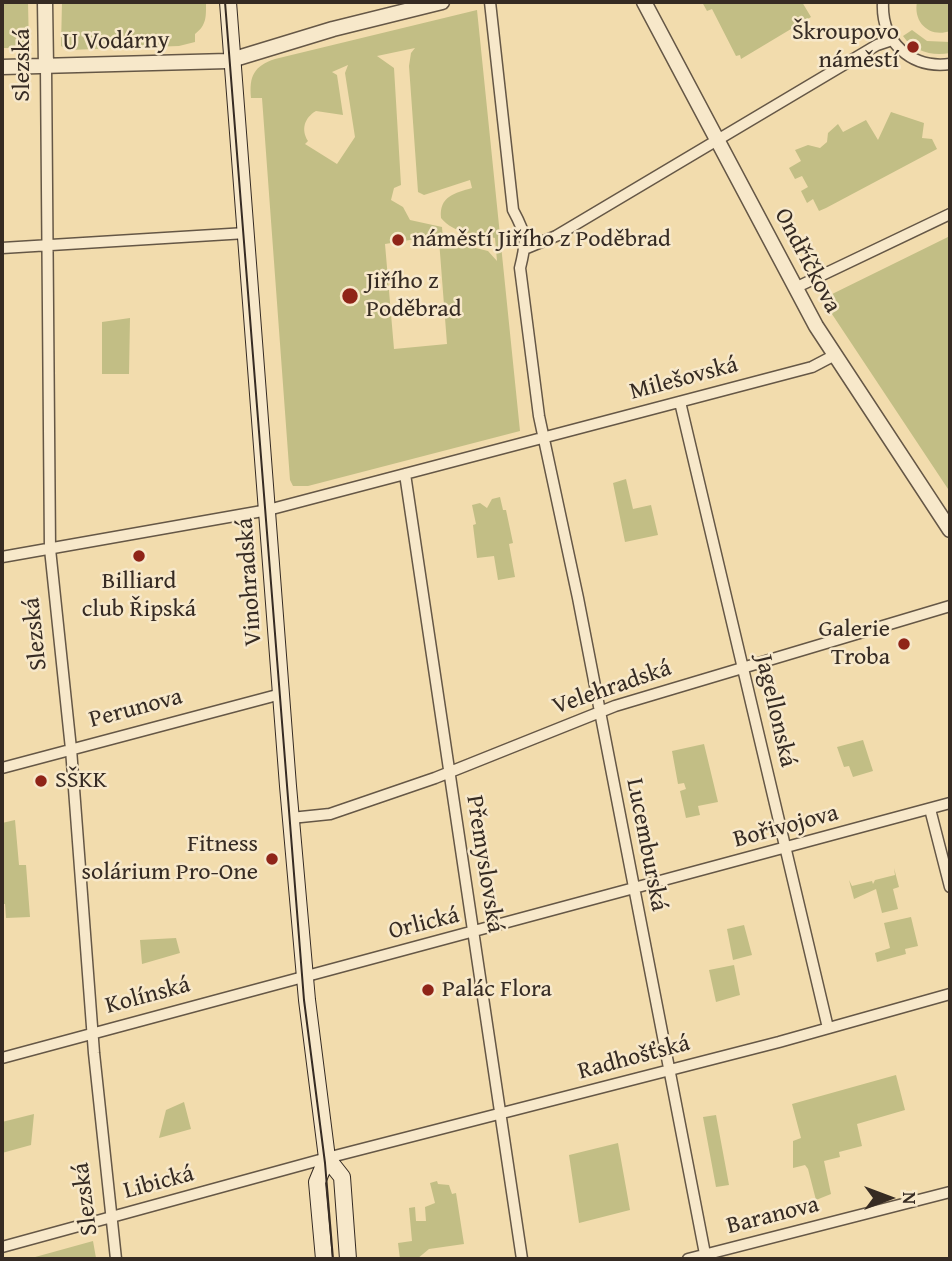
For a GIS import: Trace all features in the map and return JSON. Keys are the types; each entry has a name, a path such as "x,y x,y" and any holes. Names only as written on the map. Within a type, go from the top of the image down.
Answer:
{"main road":[{"name":"Vinohradská","path":"228,2 291,818 305,975 327,1158 317,1182 324,1259"},
{"name":"Vinohradská","path":"327,1158 342,1177 348,1259"}],"street":[{"name":"Slezská","path":"45,2 50,549 71,749 93,1033 116,1259"},
{"path":"231,60 396,8 442,2"},
{"path":"2,557 268,510 544,438 520,268 527,248 524,230 513,210 490,2"},
{"name":"Ondříčkova","path":"644,2 833,356 950,530"},
{"path":"883,2 884,22 892,40 917,61 950,64"},
{"path":"527,248 556,236 877,45 892,40"},
{"name":"U Vodárny","path":"2,67 231,60"},
{"path":"795,288 950,214"},
{"path":"2,248 246,233"},
{"name":"Milešovská","path":"544,438 812,367 833,356"},
{"name":"Jagellonská","path":"680,402 828,1028"},
{"name":"Lucemburská","path":"544,438 706,1257"},
{"name":"Přemyslovská","path":"405,474 522,1259"},
{"name":"Velehradská","path":"291,818 330,814 449,773 598,712 950,606"},
{"name":"Perunova","path":"2,768 281,694"},
{"name":"Bořivojova","path":"634,891 950,803"},
{"path":"930,809 950,887"},
{"name":"Orlická","path":"305,975 634,891"},
{"name":"Kolínská","path":"2,1058 305,975"},
{"name":"Radhošťská","path":"327,1158 670,1070 950,994"},
{"name":"Libická","path":"2,1247 327,1158"},
{"name":"Baranova","path":"688,1259 706,1257 950,1192"}],"shaded area":[{"path":"2,2 28,2 29,48 2,48"},
{"path":"62,2 206,2 206,16 204,24 195,34 195,42 179,46 68,50 61,46"},
{"path":"702,2 802,2 811,17 741,59 740,55 736,56 712,9 707,11"},
{"path":"917,2 950,2 950,31 936,32 924,27 916,10"},
{"name":"náměstí Jiřího z Poděbrad","path":"477,10 520,431 308,486 293,486 290,480 262,98 251,98 254,73 262,65 275,59","holes":["415,48 411,53 409,66 418,192 424,195 470,180 472,188 445,200 441,218 459,230 495,238 497,261 488,251 443,240 442,227 410,220 403,207 391,200 394,188 401,185 394,68 377,56","348,65 345,73 355,137 337,164 305,144 308,141 304,129 306,121 316,111 343,115 337,75 332,72","416,239 439,240 447,344 394,349 385,244"]},
{"path":"912,30 927,41 950,42 950,53 930,53 912,46 903,36"},
{"path":"891,112 924,123 922,138 932,139 937,149 819,211 813,199 807,203 801,191 808,187 802,176 795,179 789,168 801,161 795,150 808,145 820,148 827,142 828,133 838,124 843,132 866,120 878,140"},
{"path":"950,236 950,492 822,299"},
{"path":"130,318 129,374 102,374 102,322"},
{"path":"626,479 633,509 651,505 658,535 625,542 613,483"},
{"path":"500,497 503,510 506,510 513,543 509,544 515,577 498,580 494,556 477,558 473,525 476,524 472,505 480,503 487,508 492,499"},
{"path":"863,740 873,771 853,777 849,766 844,767 837,747"},
{"path":"704,744 718,802 698,806 700,815 686,818 680,791 686,789 684,783 678,784 672,751"},
{"path":"15,820 19,865 26,865 30,917 6,918 5,904 2,904 2,823"},
{"path":"894,868 899,887 893,889 898,909 882,913 876,889 854,899 849,880 852,886 872,881 873,884 875,880 895,875"},
{"path":"911,917 918,946 905,949 906,954 877,962 875,953 890,948 884,923"},
{"path":"744,925 752,955 733,960 727,929"},
{"path":"176,938 180,953 142,964 140,940"},
{"path":"734,965 740,995 716,1002 709,970"},
{"path":"896,1075 905,1110 857,1124 862,1146 839,1152 840,1157 824,1161 831,1194 816,1200 808,1169 805,1165 793,1168 793,1141 801,1138 792,1104"},
{"path":"184,1102 191,1129 159,1138 166,1110"},
{"path":"34,1114 31,1145 2,1153 2,1122"},
{"path":"716,1115 729,1185 716,1187 703,1117"},
{"path":"618,1143 630,1210 579,1223 569,1155"},
{"path":"437,1181 438,1184 449,1185 452,1194 456,1193 464,1244 429,1249 417,1259 400,1259 398,1243 412,1241 409,1208 415,1207 416,1221 426,1221 425,1207 435,1203 430,1183"},
{"path":"93,1241 96,1258 28,1259"}],"tram line":[{"path":"225,2 304,1000 325,1163 333,1259"}],"place":[{"name":"Škroupovo náměstí","path":"913,47"},
{"name":"náměstí Jiřího z Poděbrad","path":"398,240"},
{"name":"Jiřího z Poděbrad","path":"350,296"},
{"name":"Billiard club Řipská","path":"139,556"},
{"name":"Galerie Troba","path":"904,644"},
{"name":"SŠKK","path":"41,781"},
{"name":"Fitness solárium Pro-One","path":"272,859"},
{"name":"Palác Flora","path":"428,990"}]}
